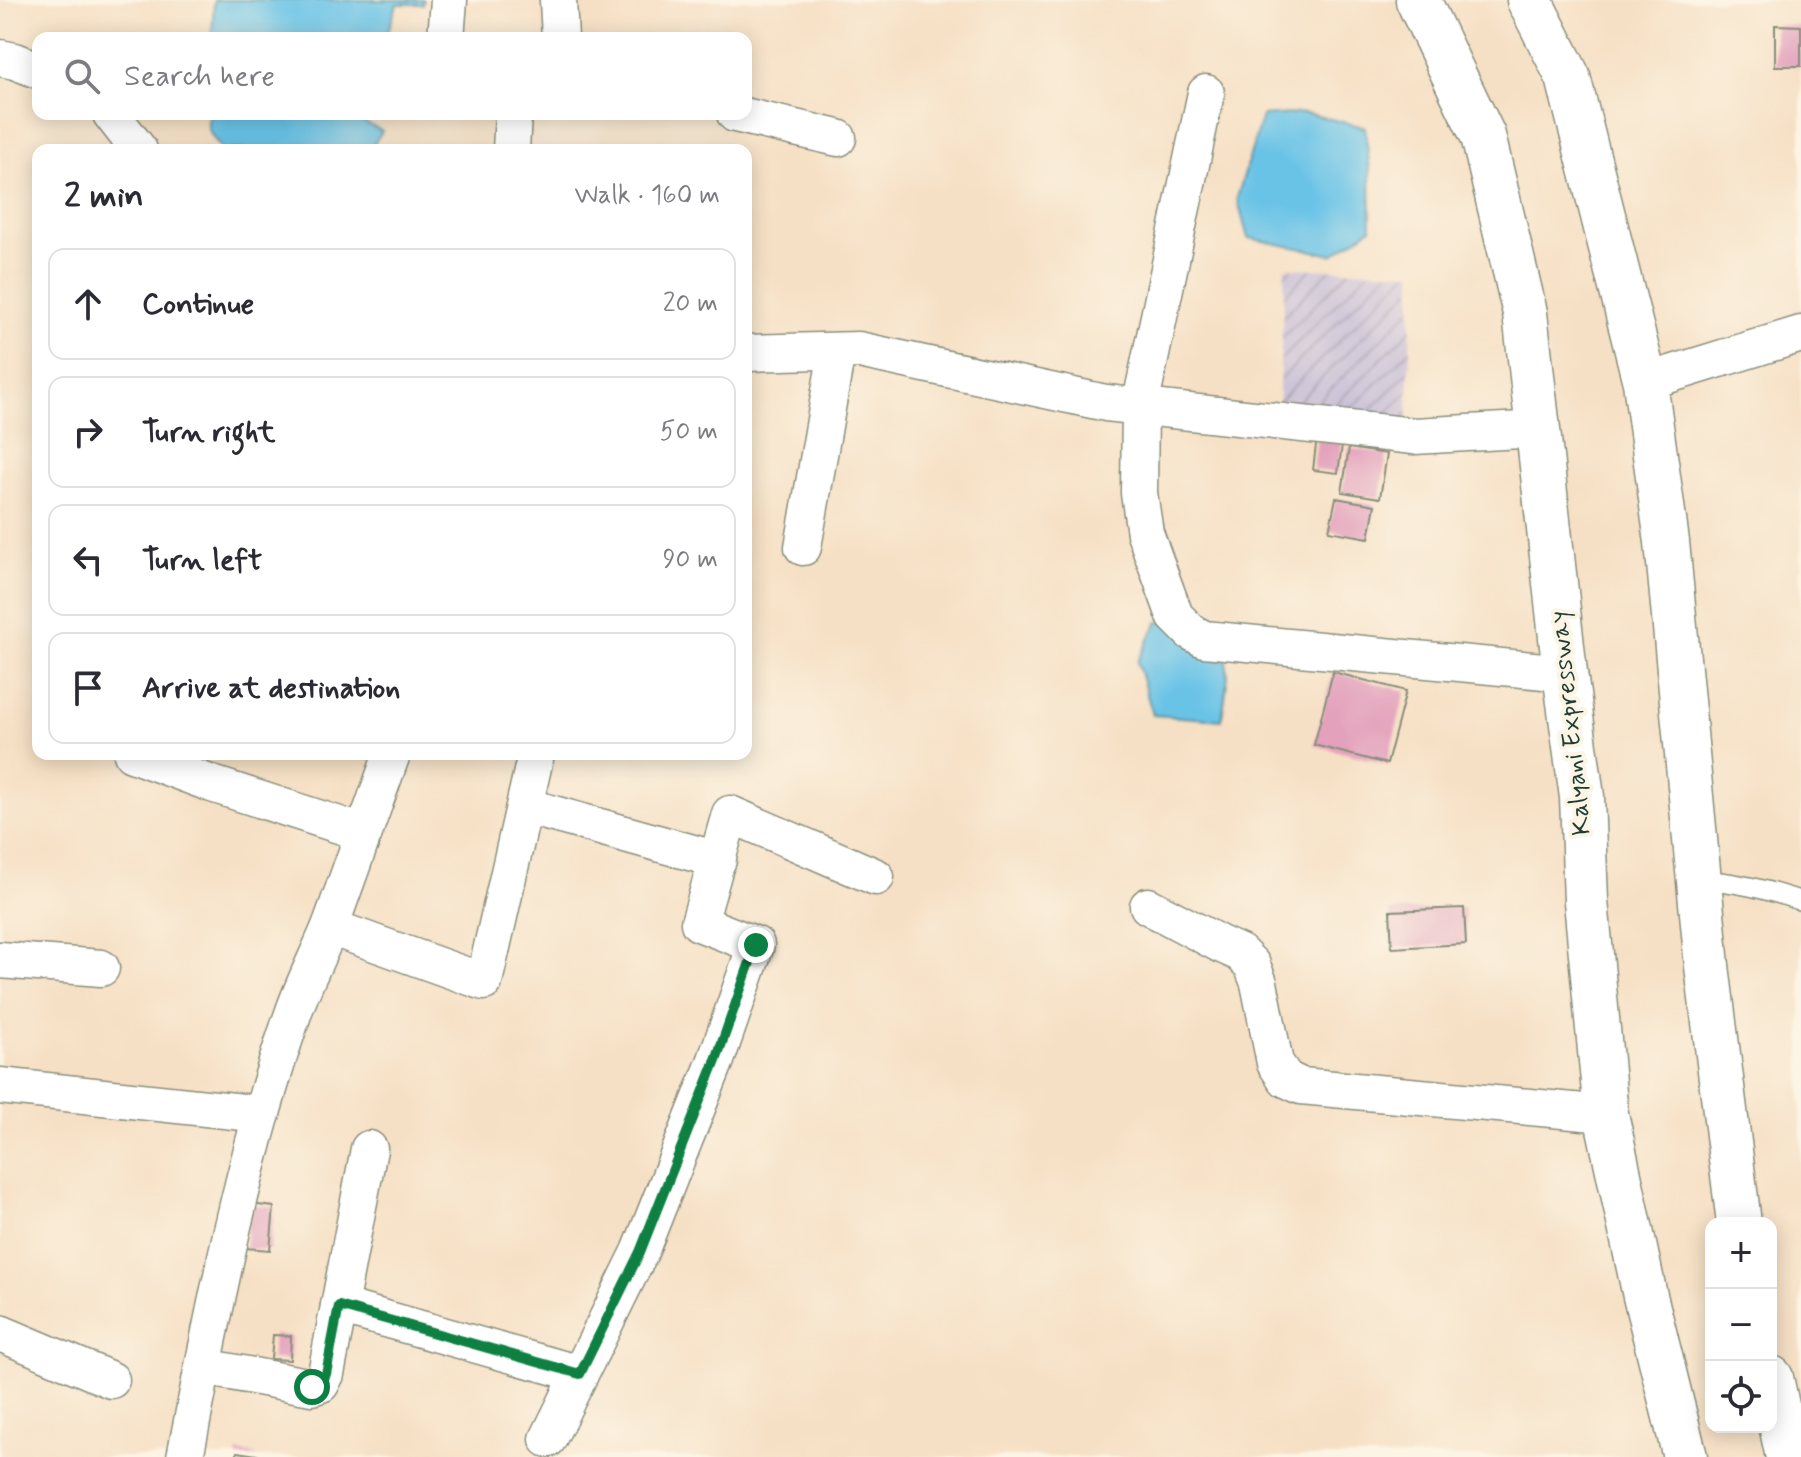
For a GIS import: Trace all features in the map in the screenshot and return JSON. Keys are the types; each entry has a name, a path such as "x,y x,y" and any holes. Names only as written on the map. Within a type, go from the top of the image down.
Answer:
{"highway":[{"name":"Kalyani Expressway","path":"1418,0 1483,136 1525,313 1582,797 1586,901 1606,1114 1645,1296 1685,1457"},
{"path":"1529,0 1568,77 1645,382 1667,542 1707,966 1738,1217"},
{"path":"1777,1406 1788,1457"}],"street":[{"path":"446,32 449,0"},
{"path":"558,0 560,32"},
{"path":"0,58 32,68"},
{"path":"1206,93 1140,407 1139,493 1145,533 1175,616 1191,632 1204,639 1565,673"},
{"path":"752,118 838,138"},
{"path":"116,120 134,144"},
{"path":"511,144 513,120"},
{"path":"1645,382 1801,334"},
{"path":"752,353 859,350 1106,403 1414,436 1539,429"},
{"path":"803,547 837,351"},
{"path":"148,760 364,833"},
{"path":"185,1457 238,1205 262,1114 292,1015 330,927 390,760"},
{"path":"330,927 484,982 535,760"},
{"path":"525,806 718,860"},
{"path":"548,1439 640,1252 716,1060 756,945 699,923 730,814 876,877"},
{"path":"1148,906 1240,953 1252,965 1259,983 1275,1063 1286,1079 1301,1086 1606,1114"},
{"path":"0,960 101,968"},
{"path":"0,1086 262,1114"},
{"path":"204,1367 312,1387 321,1384 326,1374 369,1149"},
{"path":"339,1306 580,1374"},
{"path":"0,1333 111,1380"}],"lane":[{"path":"1699,880 1725,881 1766,889 1801,901"}],"shaded area":[{"path":"1285,268 1413,272 1407,424 1278,409"}],"water":[{"path":"214,0 424,0 423,4 397,4 388,32 212,32"},
{"path":"1305,113 1365,127 1371,228 1333,255 1248,238 1237,198 1262,116"},
{"path":"208,120 361,120 382,131 374,144 218,144 208,130"},
{"path":"1158,622 1222,629 1228,675 1222,720 1153,715 1137,662"}],"building":[{"path":"1775,25 1801,26 1801,66 1775,66"},
{"path":"1317,436 1343,439 1338,473 1313,470"},
{"path":"1349,448 1387,454 1380,498 1342,492"},
{"path":"1336,498 1375,505 1369,538 1329,531"},
{"path":"1333,672 1406,691 1387,764 1314,745"},
{"path":"1464,908 1466,944 1392,948 1390,911"},
{"path":"249,1204 274,1207 270,1250 245,1248"},
{"path":"273,1335 291,1336 290,1360 271,1359"},
{"path":"237,1452 257,1455 237,1457"}],"route":[{"path":"312,1387 321,1384 326,1374 339,1306 580,1374 640,1252 716,1060 756,945"}]}
